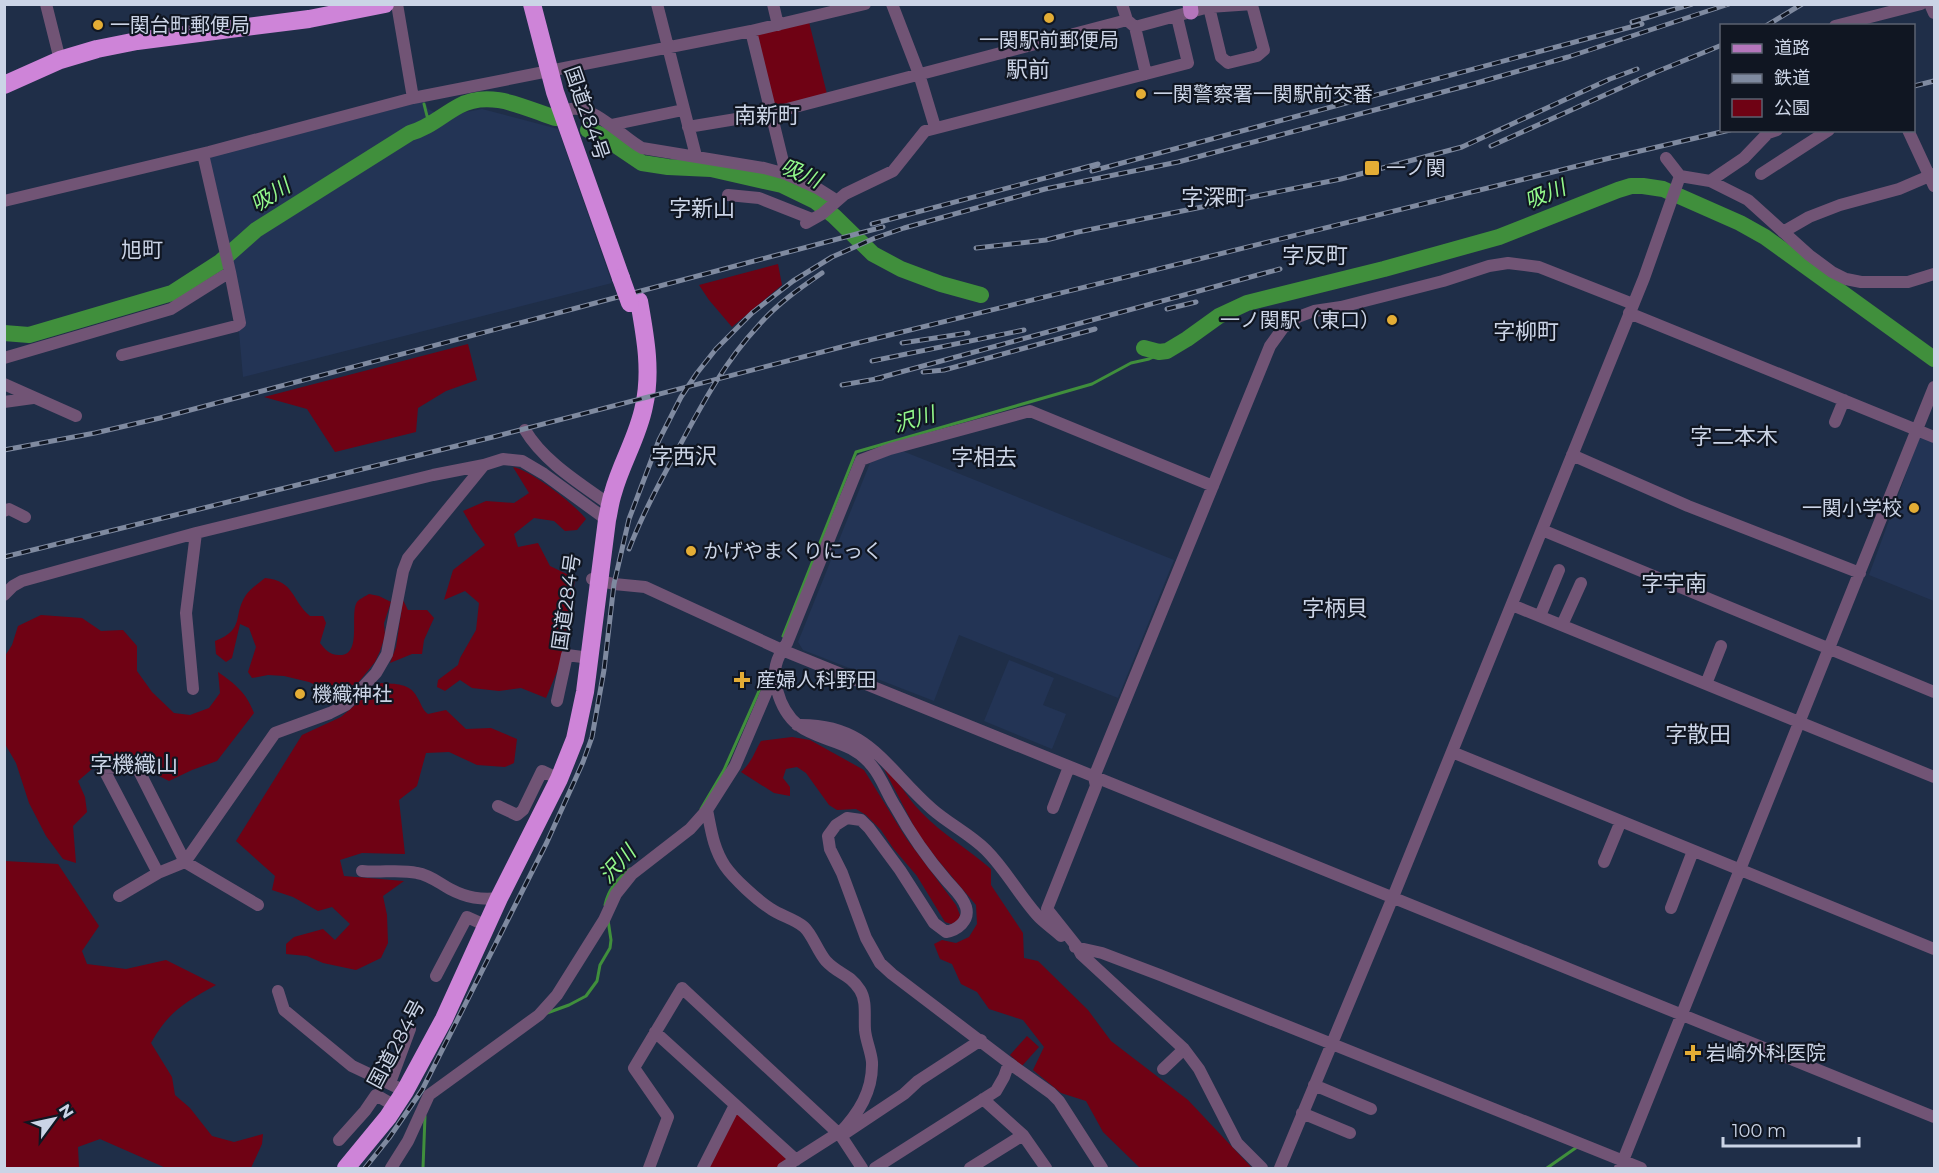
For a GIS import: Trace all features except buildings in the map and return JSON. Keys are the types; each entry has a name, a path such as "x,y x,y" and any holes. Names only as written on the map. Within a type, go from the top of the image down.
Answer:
{"highway":[{"path":"4,85 60,60 97,49 307,12 385,4"},
{"name":"国道284号","path":"532,4 553,72 626,277"},
{"name":"国道284号","path":"346,1168 396,1094 556,777 585,657 604,510 613,493 645,404 648,374 645,334 571,110 553,72 542,4"},
{"name":"国道284号","path":"337,1168 396,1094"}],"street":[{"path":"45,4 60,60"},
{"path":"397,4 413,98"},
{"path":"657,4 696,156"},
{"path":"773,4 778,25"},
{"path":"4,201 203,154 413,98 751,32 865,4"},
{"path":"892,4 919,74 935,127"},
{"path":"1122,4 1131,24 1146,74"},
{"path":"1857,23 1921,4"},
{"path":"1930,4 1935,13"},
{"path":"688,127 772,113 919,74 1209,7 1253,5 1264,50 1257,56 1228,63 1221,57 1209,7"},
{"path":"728,195 759,198 813,219 834,202 893,171 925,131 1188,63 1186,11"},
{"path":"751,32 786,174"},
{"path":"571,110 577,108 611,125 628,141 642,148 786,174 817,188 834,202"},
{"path":"611,125 683,110"},
{"path":"1710,182 1744,158 1771,132"},
{"path":"1761,174 1826,132"},
{"path":"1783,232 1809,217 1840,205 1933,179 1909,132"},
{"path":"122,355 236,326 240,323 203,154"},
{"path":"1666,158 1678,180"},
{"path":"1678,180 1710,182 1748,200 1825,266 1846,279 1861,282 1908,282 1935,274"},
{"path":"1280,1168 1512,605 1631,308 1678,180"},
{"path":"1262,1168 1237,1143 1199,1069 1184,1049 1080,954 1078,948 1047,909 1096,786 1094,777 1270,346 1283,328 1298,317 1314,311 1443,281 1489,266 1508,263 1539,267 1844,400 1935,437"},
{"path":"4,358 171,309 230,269"},
{"path":"4,384 76,416"},
{"path":"1621,1165 1935,387"},
{"path":"4,402 33,398"},
{"path":"1836,422 1844,400"},
{"path":"1102,1168 1059,1101 1051,1093 880,963 866,938 842,873 830,849 828,836 836,825 848,818 861,820 900,870 934,923 946,932 962,924 967,908 916,842 873,767 860,753 812,735 796,725 778,697 775,663 787,643 861,460 890,449 1030,411 1213,486"},
{"path":"525,430 532,442 604,510"},
{"path":"1572,455 1688,506 1860,573"},
{"path":"4,595 22,580 196,533 503,459 522,461 604,510"},
{"path":"119,896 158,873 185,862 275,733 346,705 376,673 387,654 403,571 408,558 484,465"},
{"path":"4,511 9,509 25,518"},
{"path":"1542,530 1935,692"},
{"path":"193,689 186,613 196,533"},
{"path":"1539,616 1559,570"},
{"path":"595,579 645,587 782,650 1935,1117"},
{"path":"1562,626 1581,583"},
{"path":"1512,605 1935,777"},
{"path":"1706,684 1721,646"},
{"path":"557,701 567,655 585,657"},
{"path":"391,1168 408,1141 429,1095 539,1015 557,995 604,920 610,905 632,874 690,829 707,810 735,766 767,691 775,683"},
{"path":"796,725 817,724 859,740 876,750 932,809 984,848 1039,917 1070,945 1102,953 1141,968 1621,1165 1641,1168"},
{"path":"1452,752 1935,949"},
{"path":"158,873 103,768 137,766 185,862 258,905"},
{"path":"1053,808 1069,767"},
{"path":"498,807 517,815 523,810 543,771 556,777"},
{"path":"707,810 715,849 726,867 771,909 805,927 825,959 835,970 852,978 862,993 866,1032 872,1060 871,1078 863,1104 839,1134"},
{"path":"1604,862 1621,821"},
{"path":"1671,908 1693,851"},
{"path":"362,871 417,872 464,895 478,899 495,899"},
{"path":"436,976 467,917 483,925"},
{"path":"649,1168 668,1117 634,1068 682,988 839,1134 862,1168"},
{"path":"278,991 284,1010 303,1027 352,1066 396,1094"},
{"path":"396,1094 410,1029"},
{"path":"655,1032 796,1160"},
{"path":"783,1168 904,1094 918,1081 981,1040"},
{"path":"1163,1070 1184,1049"},
{"path":"875,1168 996,1091 1009,1063"},
{"path":"1314,1085 1371,1109"},
{"path":"339,1140 365,1112 376,1095 396,1094"},
{"path":"983,1099 1023,1135 1046,1168"},
{"path":"703,1168 735,1105"},
{"path":"1302,1113 1350,1133"},
{"path":"970,1168 1023,1135"}],"shaded area":[{"path":"425,101 428,109 436,113 456,114 482,109 558,129 612,283 243,377 234,275 209,157"},
{"name":"一関小学校","path":"1920,436 1934,441 1934,601 1869,575"},
{"path":"900,450 1174,560 1118,698 959,635 934,701 803,650 798,642 870,463"},
{"path":"1009,660 1054,678 1043,705 1066,714 1052,749 984,721"}],"green space":[{"path":"809,22 827,94 775,107 757,35"},
{"path":"778,264 782,285 732,327 699,285"},
{"path":"468,344 477,380 446,391 418,408 416,432 335,452 307,409 264,397"},
{"path":"513,467 552,488 586,519 577,530 565,531 554,521 534,518 514,534 518,547 538,543 550,566 575,578 567,648 546,698 521,688 499,691 472,688 460,680 445,691 437,687 438,680 458,665 476,630 479,603 465,591 444,600 453,570 485,545 463,511 486,501 514,503 529,493"},
{"path":"265,578 275,580 287,587 310,616 323,616 326,623 320,643 336,655 346,654 351,649 355,608 358,601 369,594 391,602 384,623 385,636 380,651 375,662 357,684 343,688 324,689 309,682 284,676 268,675 252,678 248,672 256,647 249,628 240,624 232,658 226,662 216,654 215,641 231,632 235,627 246,595"},
{"path":"403,600 408,610 427,610 434,618 424,640 422,654 412,654 390,663 396,647"},
{"path":"41,615 82,618 101,631 123,630 137,646 137,671 152,692 174,713 190,715 209,708 220,693 218,672 239,689 254,713 217,761 169,781 151,772 138,760 99,763 78,781 85,797 87,812 73,826 76,863 63,859 46,836 29,803 16,763 5,744 5,656 12,645 18,626"},
{"path":"381,683 402,685 410,689 428,714 446,710 466,729 491,728 517,739 514,763 505,767 477,765 449,752 426,753 417,786 399,800 405,854 362,853 340,860 344,876 404,881 383,896 387,915 388,943 381,958 356,970 323,963 307,956 286,954 286,944 294,937 323,929 335,940 350,924 332,907 318,911 293,897 272,890 275,876 236,841 302,735 341,717"},
{"path":"792,737 810,740 864,770 906,838 956,905 960,915 958,921 951,924 945,922 917,876 881,830 866,815 856,809 837,810 829,805 806,773 797,767 786,769 783,778 790,787 790,796 774,793 741,772 761,741"},
{"path":"882,765 929,820 991,869 991,885 1023,933 1024,958 1038,961 1088,1010 1111,1041 1188,1100 1252,1168 1140,1168 1103,1132 1086,1101 1061,1093 1033,1070 1044,1047 1023,1020 989,1009 977,992 961,984 952,964 940,959 934,944 942,940 956,943 969,937 977,924 976,905 917,832"},
{"path":"5,861 58,864 99,926 82,951 87,964 126,969 166,960 216,985 171,1015 151,1043 172,1077 175,1095 190,1108 212,1136 234,1142 263,1134 262,1144 251,1168 166,1168 100,1139 78,1147 79,1168 5,1168"},
{"path":"1027,1036 1039,1047 1022,1066 1010,1055"},
{"path":"738,1110 787,1156 787,1163 778,1168 707,1168"}],"waterway":[{"name":"吸川","path":"4,333 29,335 172,293 220,262 256,230 410,133 471,101 483,99 507,102 555,118"},
{"path":"424,104 427,116 434,122"},
{"name":"吸川","path":"588,130 599,134 642,163 711,169 782,185 815,201 873,254 901,269 941,284 981,295"},
{"name":"吸川","path":"1144,348 1159,352 1167,351 1219,316 1247,303 1384,269 1499,237 1618,190 1631,186 1643,186 1663,189 1740,223 1765,237 1934,359"},
{"name":"沢川","path":"783,636 856,452 1092,384 1131,363 1149,359 1167,351"},
{"name":"沢川","path":"701,809 724,770 767,673"},
{"name":"沢川","path":"605,905 614,885 630,869"},
{"name":"沢川","path":"547,1013 586,996 597,981 600,965 610,948 608,920"},
{"name":"沢川","path":"423,1168 425,1116"},
{"path":"1547,1168 1577,1147"}],"railway":[{"path":"1632,22 1692,4"},
{"path":"365,1168 422,1090 547,842 583,762 592,737 604,670 614,584 629,519 659,440 681,397 697,373 716,349 752,313 793,281 832,257 904,228 1045,189 1178,162 1473,84 1568,57 1729,4"},
{"path":"1769,24 1802,4"},
{"path":"1092,171 1642,24"},
{"path":"1491,146 1720,46"},
{"path":"976,248 1046,240 1341,179 1462,147 1610,79 1637,69"},
{"path":"1915,86 1934,81"},
{"path":"4,557 497,436 853,344 1721,132"},
{"path":"872,224 1098,164"},
{"path":"4,450 160,418 883,227"},
{"path":"875,379 1280,269"},
{"path":"629,549 666,472 725,368 773,310 822,273"},
{"path":"1167,309 1196,302"},
{"path":"923,372 944,370 1095,329"},
{"path":"872,361 1024,330"},
{"path":"902,343 968,333"},
{"path":"842,385 882,378"}],"place":[{"name":"一関駅前郵便局","path":"1049,18"},
{"name":"一関台町郵便局","path":"98,25"},
{"name":"一関警察署一関駅前交番","path":"1141,94"},
{"name":"一ノ関","path":"1372,168"},
{"name":"一ノ関駅（東口）","path":"1392,320"},
{"name":"一関小学校","path":"1914,508"},
{"name":"かげやまくりにっく","path":"691,551"},
{"name":"産婦人科野田","path":"742,680"},
{"name":"機織神社","path":"300,694"},
{"name":"岩崎外科医院","path":"1693,1053"}],"district":[{"name":"駅前","path":"1028,69"},
{"name":"南新町","path":"767,115"},
{"name":"字深町","path":"1214,197"},
{"name":"字新山","path":"702,208"},
{"name":"旭町","path":"142,249"},
{"name":"字反町","path":"1315,255"},
{"name":"字柳町","path":"1526,331"},
{"name":"字二本木","path":"1734,436"},
{"name":"字西沢","path":"684,456"},
{"name":"字相去","path":"984,457"},
{"name":"字宇南","path":"1674,583"},
{"name":"字柄貝","path":"1335,608"},
{"name":"字散田","path":"1698,734"},
{"name":"字機織山","path":"134,764"}]}
